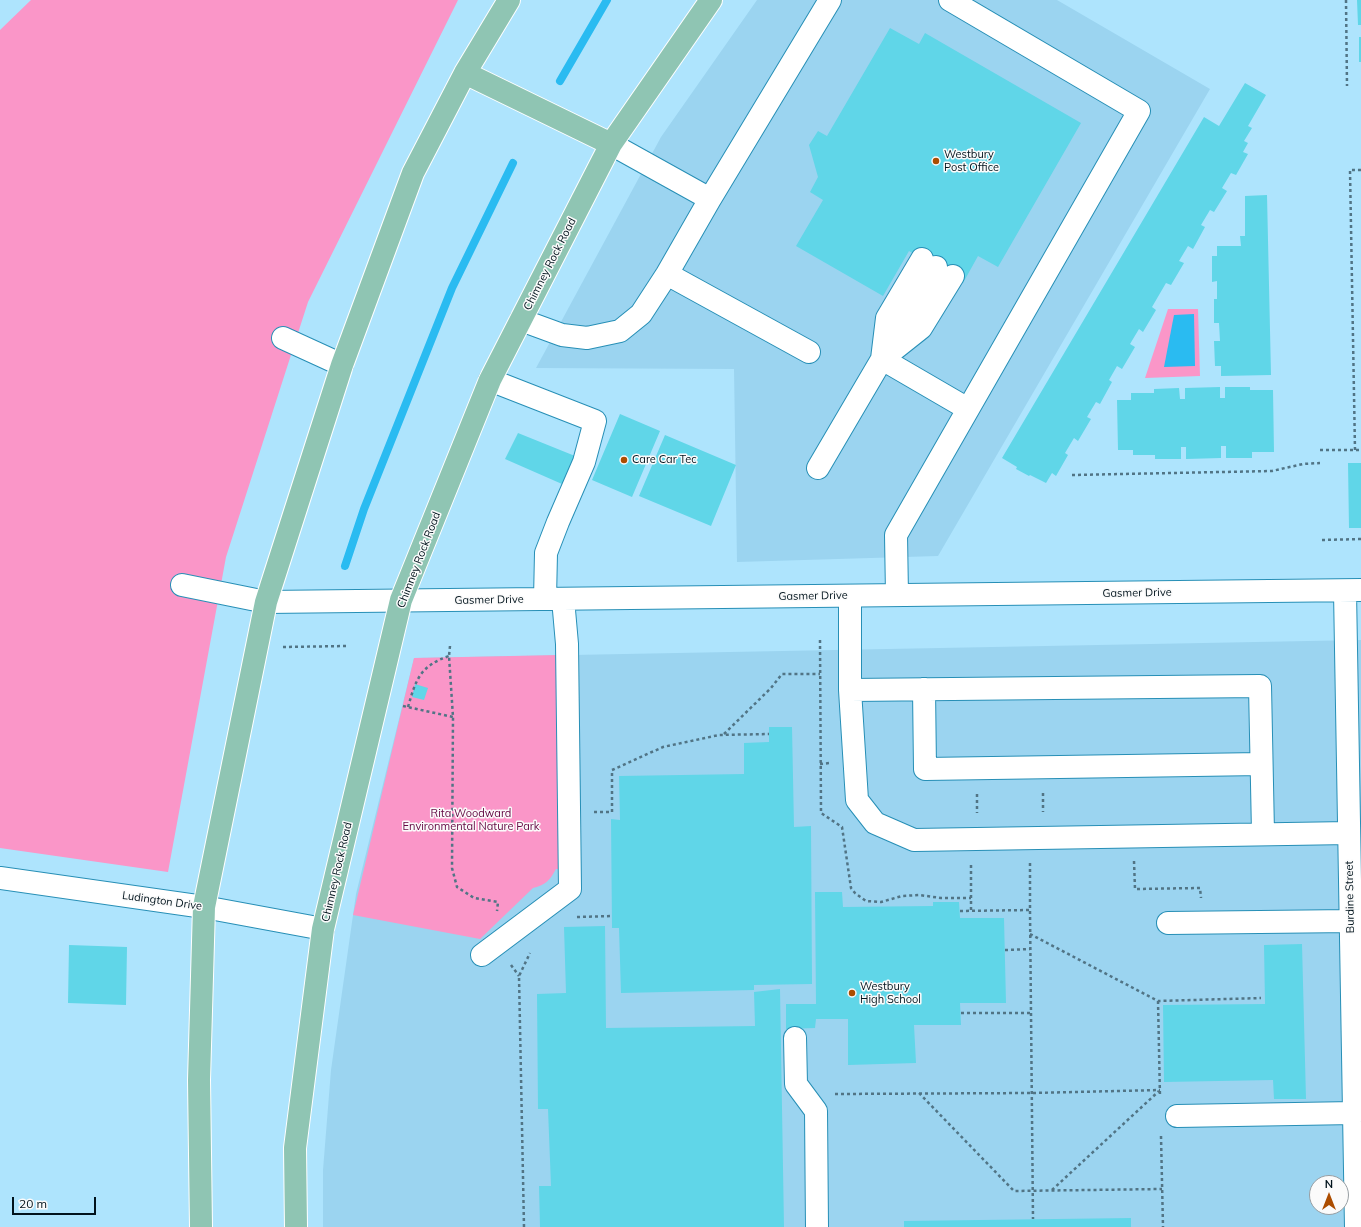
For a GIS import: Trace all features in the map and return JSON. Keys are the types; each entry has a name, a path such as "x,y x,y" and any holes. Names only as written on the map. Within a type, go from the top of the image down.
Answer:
{"main road":[{"path":"201,1227 199,1080 204,907 266,602 342,365 413,173 465,73 509,0"},
{"name":"Chimney Rock Road","path":"296,1227 295,1148 323,929 401,600 490,380 611,144 711,0"},
{"path":"465,73 611,144"}],"street":[{"path":"521,320 562,335 587,338 620,331 641,314 667,274 710,199 830,0"},
{"path":"897,595 896,535 1139,111 950,0"},
{"path":"611,144 710,199"},
{"path":"818,468 882,360 921,328 937,267 887,318 882,360"},
{"path":"667,274 809,352"},
{"path":"283,338 342,365"},
{"path":"882,360 968,409"},
{"path":"482,955 570,889 567,644 554,599 546,553 584,462 595,422 490,380"},
{"name":"Gasmer Drive","path":"182,585 266,602 1353,591"},
{"name":"Burdine Street","path":"1353,591 1349,832 1356,1227"},
{"path":"850,596 850,690 857,800 875,823 914,840 1349,832"},
{"path":"850,690 1260,686 1262,834"},
{"path":"924,690 925,769 1261,764"},
{"name":"Ludington Drive","path":"0,878 204,907 323,929"},
{"path":"1168,923 1351,921"},
{"path":"795,1038 796,1084 816,1111 817,1227"},
{"path":"1177,1116 1354,1113"}],"path":[{"path":"1346,0 1347,86"},
{"path":"1354,450 1350,170 1361,170"},
{"path":"1320,450 1361,450"},
{"path":"1072,475 1272,471 1303,464 1320,463"},
{"path":"1322,540 1361,539"},
{"path":"279,648 347,646"},
{"path":"450,646 449,656 453,717 452,868 457,887 474,898 498,902 497,916"},
{"path":"408,707 415,682 423,672 436,661 449,656"},
{"path":"724,734 771,688 782,674 820,674"},
{"path":"398,705 453,717"},
{"path":"569,812 612,812 612,770 663,747 724,734 769,734"},
{"path":"1043,789 1043,808"},
{"path":"977,790 977,809"},
{"path":"1134,860 1135,889 1200,888 1202,922"},
{"path":"1030,862 1033,1219"},
{"path":"971,865 971,911"},
{"path":"960,911 1030,910"},
{"path":"1030,934 1158,1001 1261,998"},
{"path":"1005,950 1030,949"},
{"path":"511,965 519,976 524,1227"},
{"path":"961,1013 1031,1013"},
{"path":"803,1094 1032,1093 1160,1090 1052,1190"},
{"path":"918,1093 1014,1191 1162,1189"}],"shaded area":[{"path":"757,0 1057,0 1210,89 938,556 737,562 734,369 536,368 661,137"},
{"name":"Westbury High School","path":"1361,640 1361,1227 323,1227 323,1170 331,1070 356,894 414,658"}],"green space":[{"path":"31,0 458,0 308,302 226,557 168,872 0,848 0,30"},
{"path":"1168,309 1198,309 1200,376 1145,378"},
{"name":"Rita Woodward Environmental Nature Park","path":"559,655 564,869 556,869 547,882 533,888 480,939 353,915 414,658"}],"water":[{"path":"1194,314 1195,366 1164,367 1174,315"}],"building":[{"path":"1357,0 1361,0 1361,25 1358,25"},
{"name":"Westbury Post Office","path":"890,28 919,44 925,33 1081,123 998,267 978,256 963,283 909,251 883,296 796,246 823,200 810,192 818,177 809,145 818,131 827,136"},
{"path":"1359,37 1361,37 1361,62 1359,62"},
{"path":"1245,83 1266,95 1248,126 1252,128 1244,141 1248,143 1243,152 1248,154 1236,175 1231,173 1222,188 1227,191 1214,212 1210,210 1201,225 1205,227 1193,249 1188,246 1179,261 1184,263 1171,285 1166,283 1152,307 1156,310 1143,332 1139,329 1130,344 1135,347 1122,369 1117,366 1109,380 1112,382 1100,404 1096,402 1087,417 1091,419 1078,441 1074,438 1065,453 1068,455 1056,476 1052,473 1046,483 1016,469 1017,467 1002,458 1204,117 1219,126"},
{"path":"1267,195 1271,375 1221,376 1221,366 1215,366 1214,341 1220,341 1219,323 1214,323 1214,299 1217,299 1217,281 1212,282 1212,256 1217,256 1217,246 1241,246 1240,236 1245,236 1245,196"},
{"path":"1220,387 1220,398 1225,398 1225,387 1250,387 1250,390 1273,390 1274,452 1252,452 1252,458 1226,458 1226,446 1221,446 1221,458 1186,459 1186,447 1181,447 1181,459 1155,459 1155,455 1133,455 1133,450 1118,450 1117,400 1131,400 1131,393 1154,393 1154,389 1179,388 1180,399 1185,399 1185,388"},
{"name":"Care Car Tec","path":"620,414 660,431 632,497 592,480"},
{"path":"518,433 575,456 562,484 505,459"},
{"path":"665,435 736,465 711,526 639,496"},
{"path":"1348,463 1361,463 1361,528 1349,528"},
{"path":"415,684 428,688 424,700 412,697"},
{"path":"769,727 792,727 794,827 811,826 812,984 754,985 754,990 621,993 619,928 612,928 611,819 620,820 619,776 744,774 744,743 769,742"},
{"path":"815,892 842,892 843,907 933,906 933,902 959,902 960,918 1004,918 1006,1003 960,1003 961,1025 914,1025 916,1063 848,1065 848,1019 816,1019 815,1028 786,1029 786,1004 816,1004"},
{"path":"605,926 606,1028 755,1026 754,992 780,989 784,1227 540,1227 539,1186 551,1186 548,1109 538,1109 537,994 566,993 564,927"},
{"path":"1302,944 1306,1099 1274,1099 1273,1080 1164,1082 1163,1005 1265,1004 1264,945"},
{"path":"69,945 127,947 126,1005 68,1003"},
{"path":"1131,1218 1131,1227 904,1227 904,1221"}],"waterway":[{"path":"560,81 607,0"},
{"path":"345,566 364,509 452,288 513,163"}],"place":[{"name":"Westbury Post Office","path":"936,161"},
{"name":"Care Car Tec","path":"624,460"},
{"name":"Westbury High School","path":"852,993"}]}
